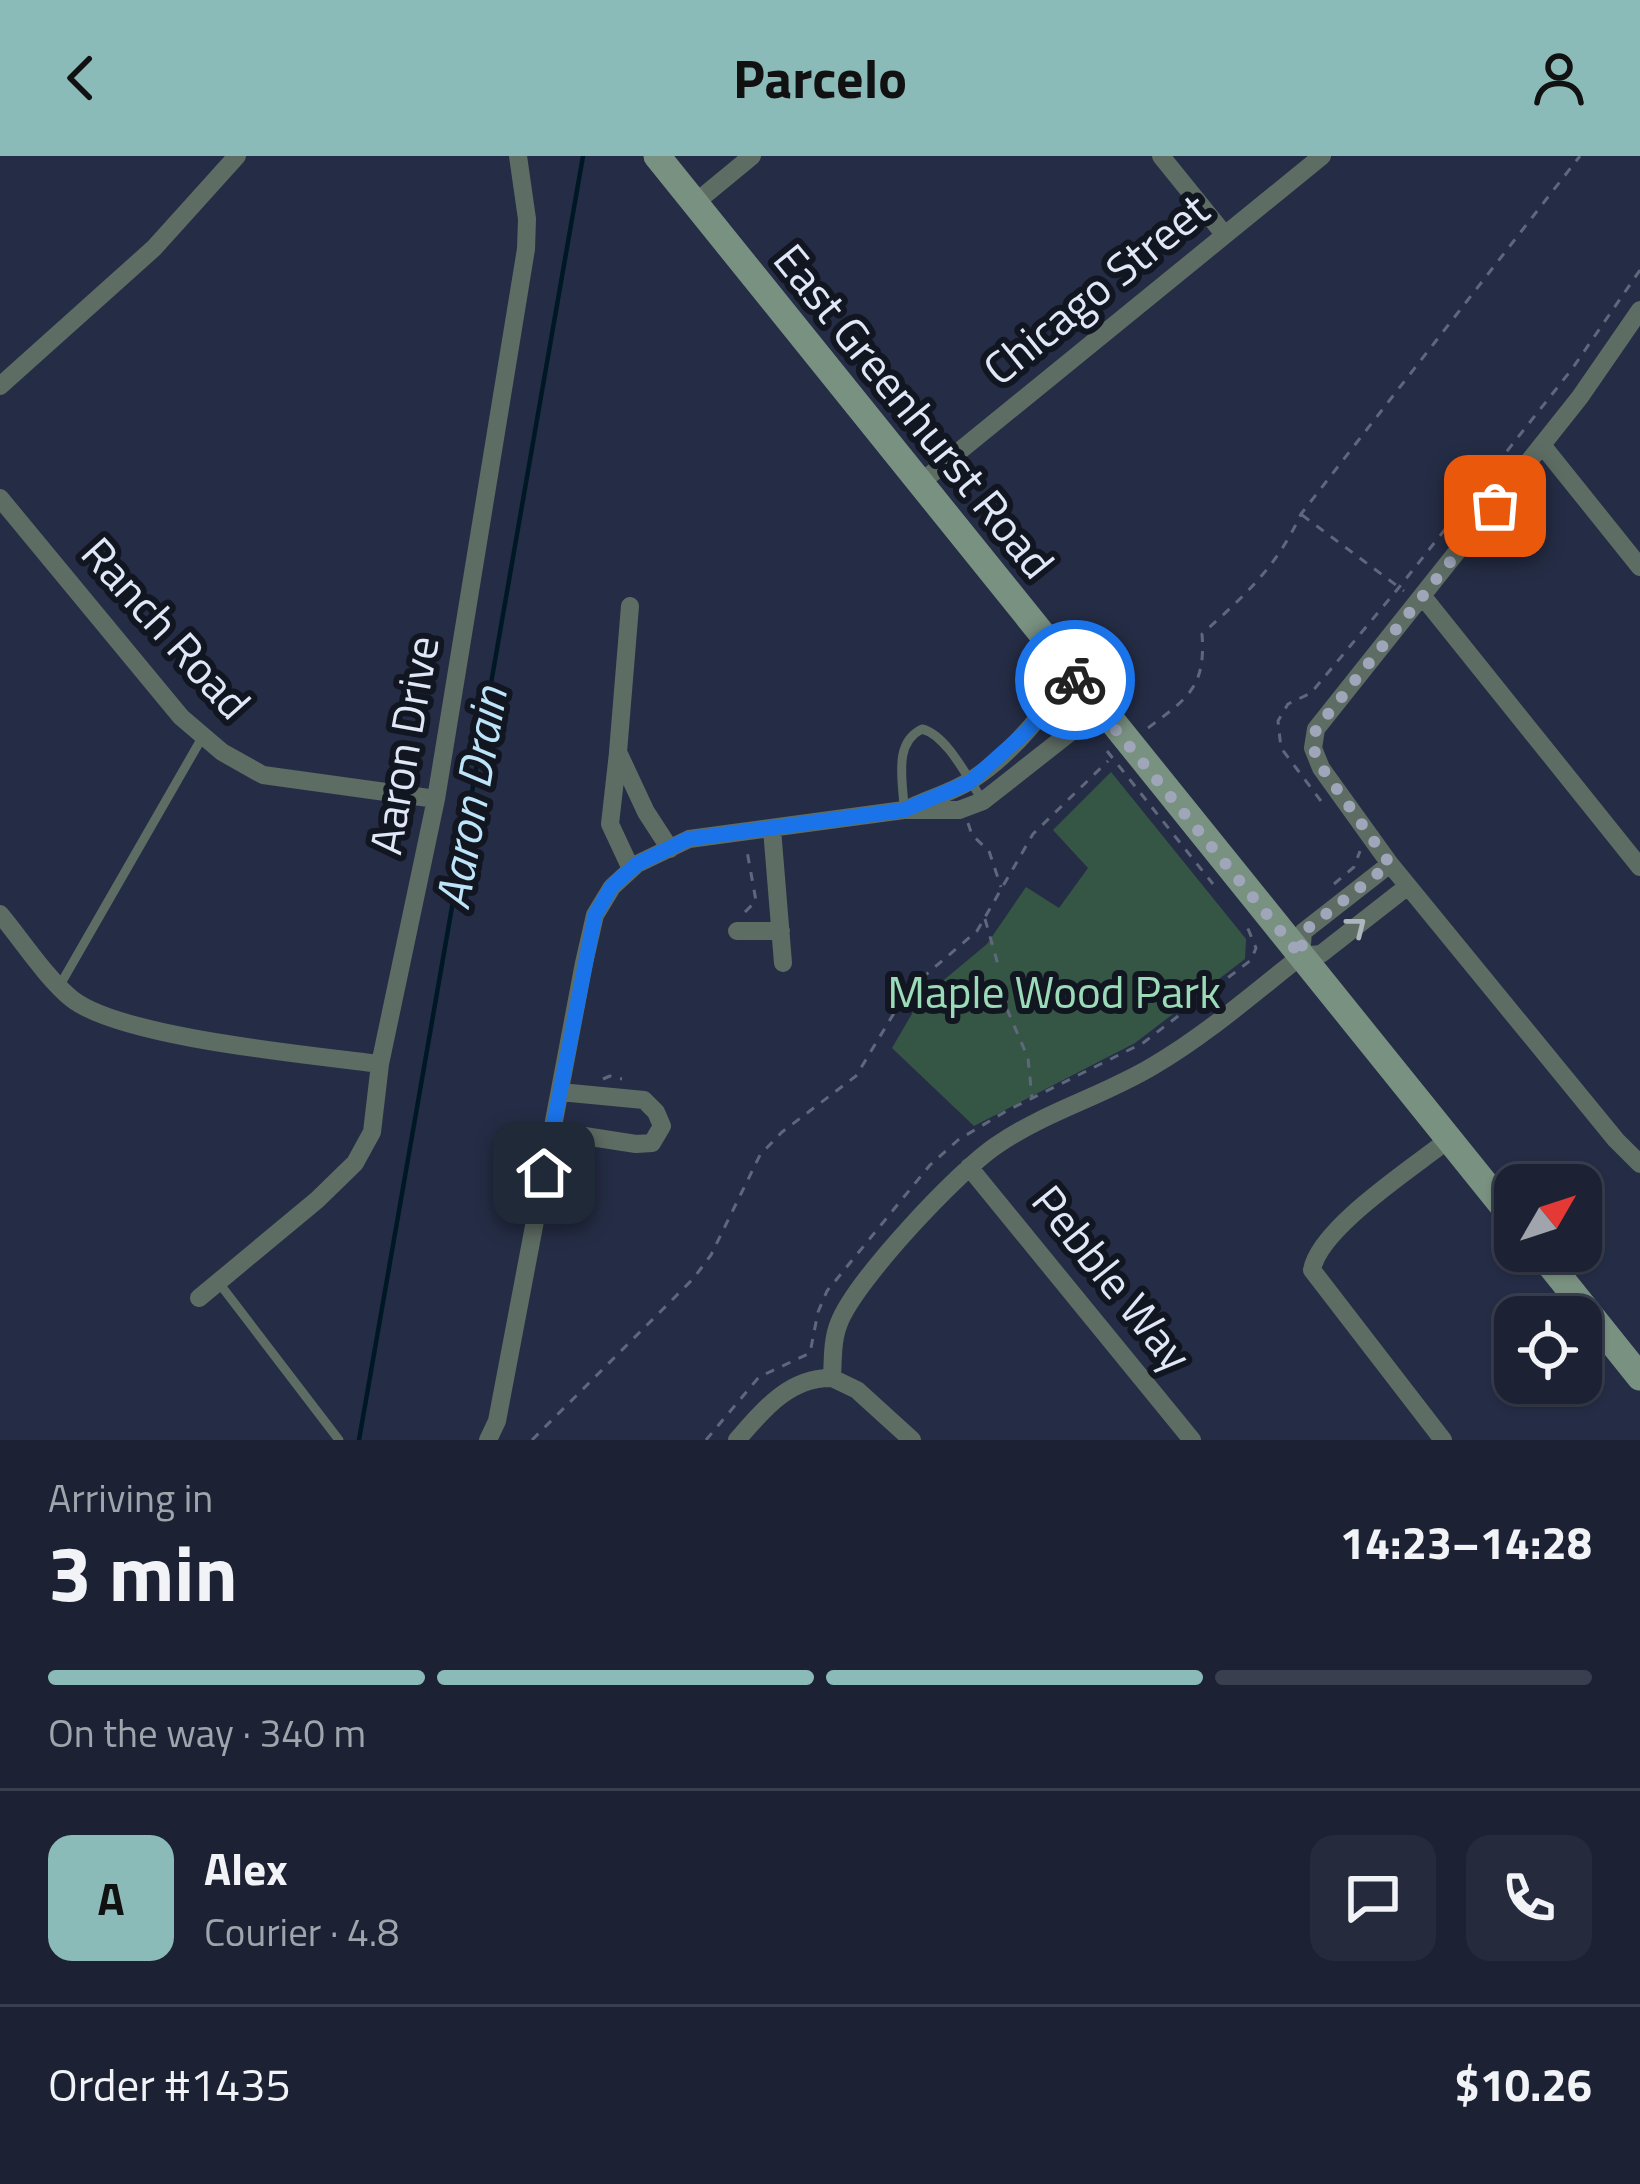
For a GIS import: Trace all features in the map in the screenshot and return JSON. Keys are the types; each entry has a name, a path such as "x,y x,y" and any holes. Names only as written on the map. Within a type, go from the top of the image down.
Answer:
{"main road":[{"name":"East Greenhurst Road","path":"657,156 1100,709 1115,749 1301,956 1494,1195"},
{"path":"1557,1272 1637,1366"}],"street":[{"path":"0,386 154,248 237,156"},
{"name":"Aaron Drive","path":"199,1298 355,1163 372,1132 380,1064 436,800 526,249 518,156"},
{"path":"695,203 752,156"},
{"path":"1161,156 1224,234"},
{"name":"Chicago Street","path":"920,484 1322,156"},
{"path":"1640,310 1543,446 1316,729 1313,748 1390,864 1640,1164"},
{"path":"1543,446 1640,567"},
{"name":"Ranch Road","path":"0,498 181,716 222,752 263,775 436,800"},
{"path":"1424,598 1640,867"},
{"path":"631,606 610,824 631,869"},
{"path":"904,810 970,782 1028,730 1071,675"},
{"path":"488,1440 497,1421 595,915 612,886 631,869 688,839 904,810 959,810 983,801 1100,709"},
{"path":"618,752 646,812 670,849"},
{"path":"772,829 783,963"},
{"path":"1301,956 1303,932 1390,864"},
{"path":"832,1378 839,1321 925,1210 968,1167 997,1144 1152,1066 1201,1035 1301,956 1321,954 1408,886"},
{"path":"0,914 73,1000 126,1023 258,1048 380,1064"},
{"path":"734,923 781,931"},
{"path":"552,1131 637,1144 652,1143 662,1126 644,1100 560,1092"},
{"path":"1443,1440 1312,1270 1315,1254 1341,1227 1449,1139"},
{"name":"Pebble Way","path":"968,1167 1192,1440"},
{"path":"737,1440 764,1408 790,1388 820,1378 832,1378 857,1390 912,1440"}],"lane":[{"path":"904,810 903,746 922,729 937,733 983,801"},
{"path":"60,985 203,736"},
{"path":"219,1282 339,1440"}],"path":[{"path":"532,1440 693,1279 712,1255 760,1155 782,1132 856,1076 908,990 977,931 1033,834 1115,749 1189,698 1204,664 1202,634 1264,577 1300,514 1580,156"},
{"path":"1300,514 1398,589 1424,598"},
{"path":"1115,749 1212,882"},
{"path":"959,810 972,835 989,851 1002,889"},
{"path":"734,923 756,901 750,855 742,845"},
{"path":"985,917 998,968"},
{"path":"706,1440 759,1378 810,1353 827,1291 930,1165 976,1127 1144,1043 1251,960 1255,938 1242,919"},
{"path":"1007,1009 1028,1058 1032,1100"},
{"path":"597,1081 610,1076 628,1080"}],"green space":[{"name":"Maple Wood Park","path":"1111,772 1246,939 1245,959 1135,1043 974,1126 892,1048 920,1000 987,944 1026,887 1059,908 1088,868 1053,830"}],"waterway":[{"name":"Aaron Drain","path":"359,1440 583,156"}],"way so far":[{"path":"1075,680 1301,956 1303,932 1390,864 1322,768 1313,748 1316,729 1495,506"}],"route":[{"path":"544,1173 595,915 612,886 637,864 688,839 904,810 970,782 1028,730 1071,675 1075,680"}]}
